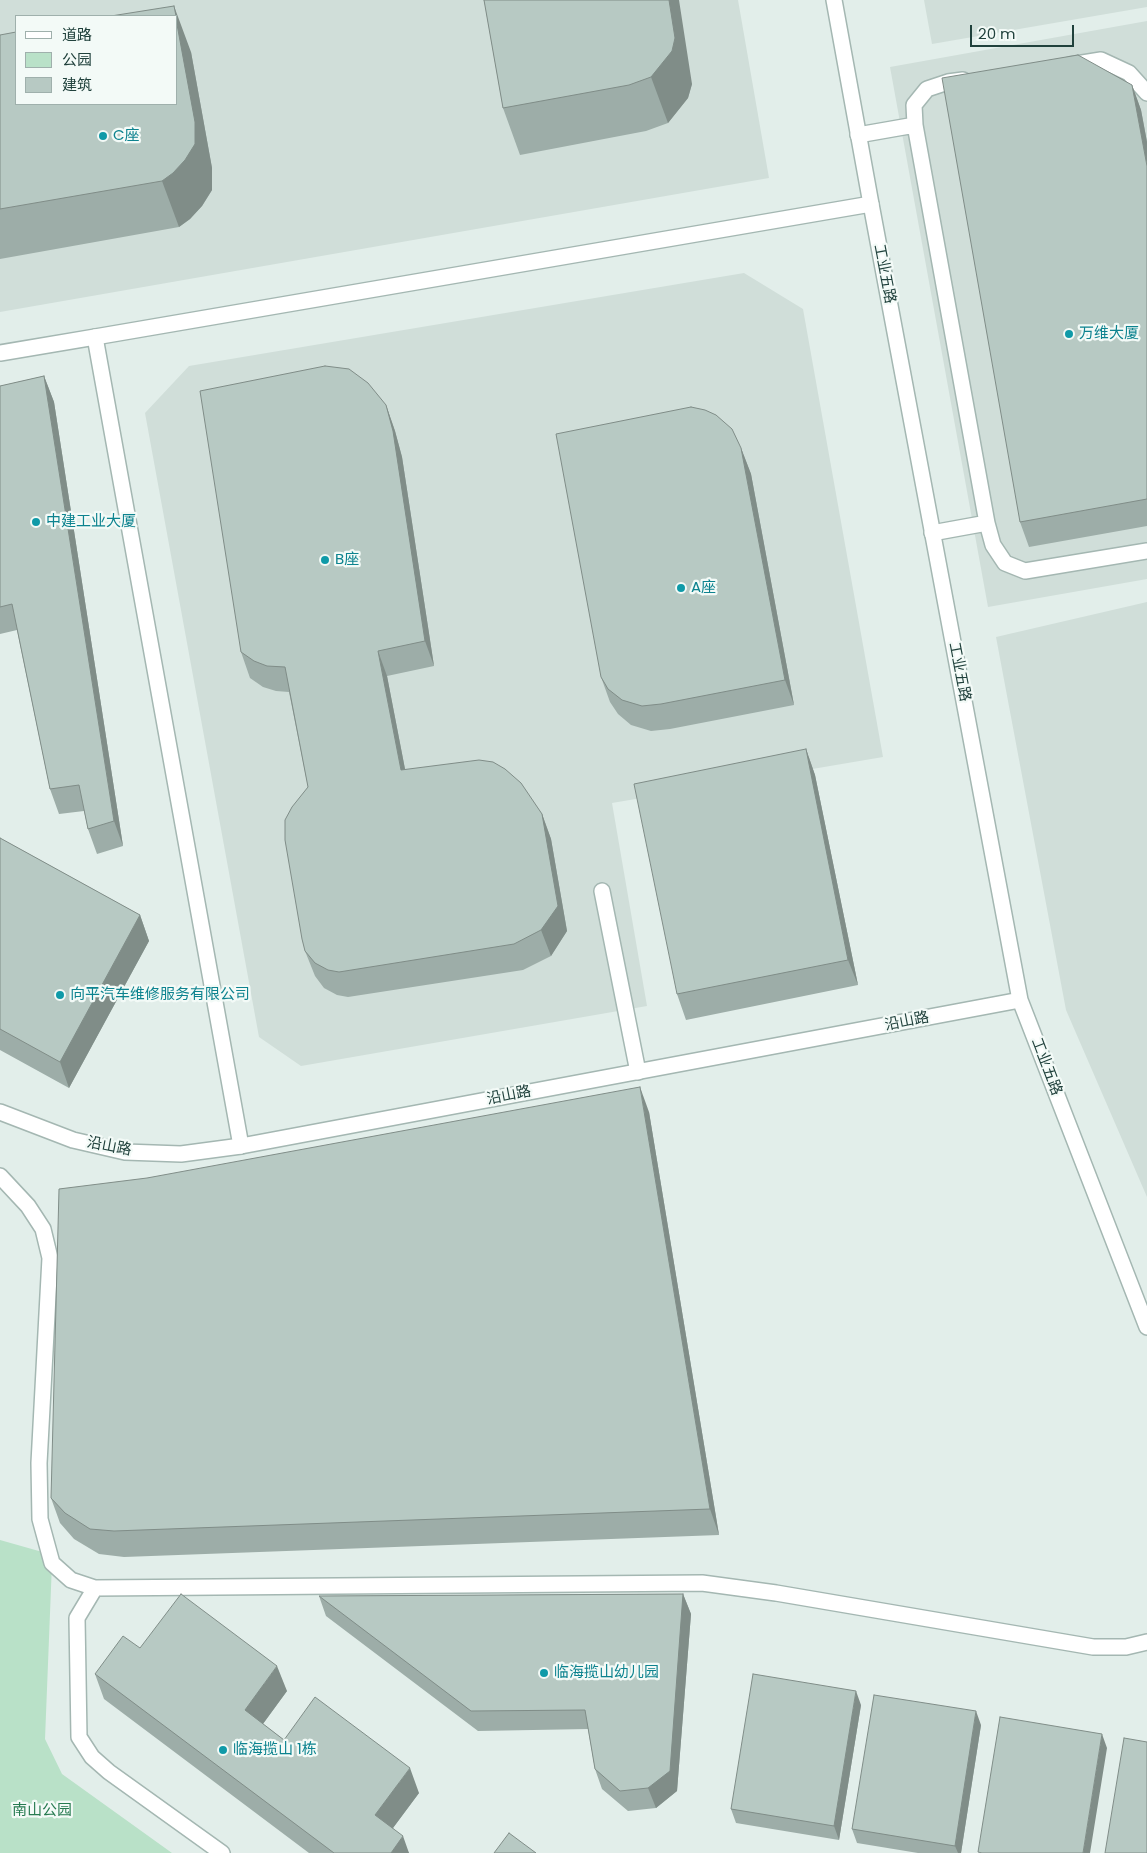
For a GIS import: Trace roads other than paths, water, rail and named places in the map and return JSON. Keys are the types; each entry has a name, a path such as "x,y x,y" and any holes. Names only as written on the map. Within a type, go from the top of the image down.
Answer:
{"street":[{"name":"工业五路","path":"834,0 1020,1000 1147,1327"},
{"path":"1053,67 1101,60 1129,73 1147,93"},
{"path":"977,78 948,82 927,89 914,105 915,125 992,545 1005,562 1026,571 1147,552"},
{"path":"858,135 915,125"},
{"path":"0,353 871,204"},
{"path":"95,337 241,1146"},
{"path":"932,534 987,523"},
{"path":"602,891 638,1072"},
{"name":"沿山路","path":"0,1112 73,1140 125,1152 181,1154 241,1146 1020,1000"},
{"path":"0,1176 28,1206 44,1229 50,1258 39,1462 40,1519 52,1563 71,1580 95,1588 702,1583 776,1593 1093,1647 1126,1648 1147,1642"},
{"path":"95,1588 77,1618 79,1737 92,1757 109,1772 222,1853"}],"place":[{"name":"C座","path":"103,136"},
{"name":"万维大厦","path":"1069,334"},
{"name":"中建工业大厦","path":"36,522"},
{"name":"B座","path":"325,560"},
{"name":"A座","path":"681,588"},
{"name":"向平汽车维修服务有限公司","path":"60,995"},
{"name":"临海揽山幼儿园","path":"544,1673"},
{"name":"临海揽山 1栋","path":"223,1750"}],"park label":[{"name":"南山公园","path":"42,1811"}]}
